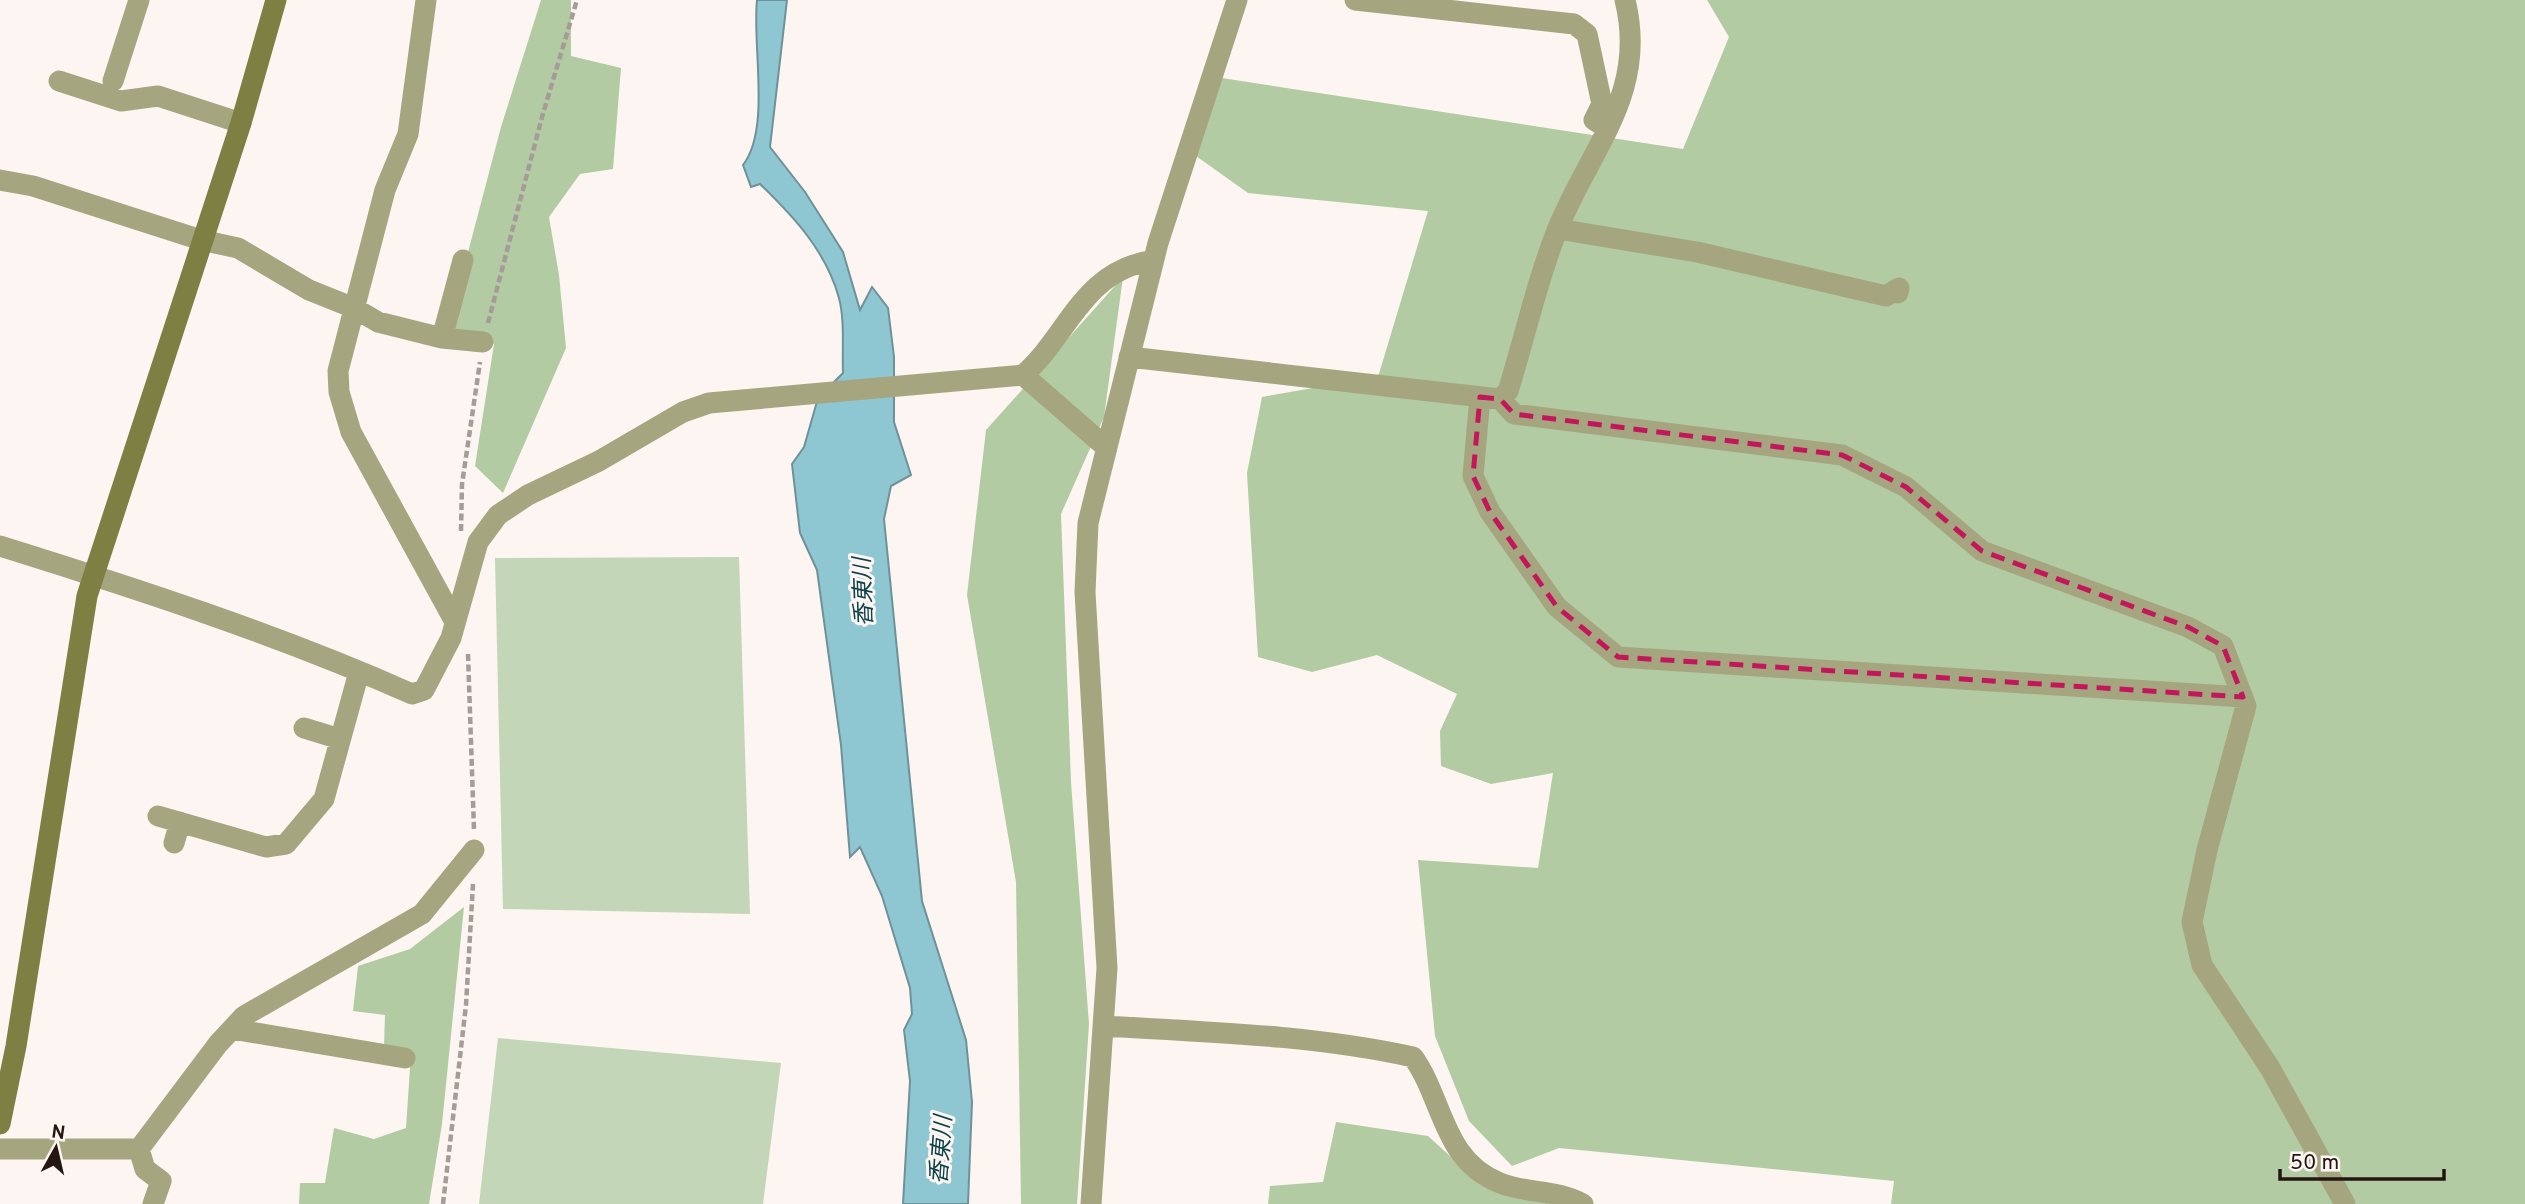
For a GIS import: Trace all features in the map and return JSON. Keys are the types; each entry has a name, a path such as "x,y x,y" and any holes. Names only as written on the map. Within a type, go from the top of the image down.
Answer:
{"street":[{"path":"113,81 139,0"},
{"path":"0,1124 16,1046 87,596 241,122 276,0"},
{"path":"425,0 408,134 385,190 338,371 339,392 351,432 454,622"},
{"path":"1091,1204 1107,968 1086,592 1088,523 1153,260 1237,0"},
{"path":"1355,0 1574,24 1587,34 1602,104 1594,120 1607,128"},
{"path":"1490,398 1508,391 1558,229 1627,87 1632,26 1625,0"},
{"path":"59,81 121,100 158,96 241,122"},
{"path":"0,180 33,186 201,240 237,248 309,290 354,308 378,323 442,338 483,342"},
{"path":"1558,229 1697,252 1886,296 1899,288 1898,293"},
{"path":"442,338 463,260"},
{"path":"1023,375 1090,292 1133,264 1153,260"},
{"path":"1129,357 1490,398 1514,414 1842,455 1906,487 1982,551 2188,628 2223,646 2246,706 2207,850 2192,922 2202,965 2270,1068 2345,1204"},
{"path":"0,546 93,575 412,694 424,690 442,657 478,541 498,515 528,495 599,461 683,412 709,403 1023,375 1107,448"},
{"path":"1490,398 1473,476 1490,512 1557,607 1618,657 2243,697"},
{"path":"158,816 177,832 266,847 286,844 296,847 324,799 359,672"},
{"path":"304,728 340,739"},
{"path":"139,1149 244,1016 422,914 474,850"},
{"path":"1104,1026 1234,1034 1380,1050 1413,1057 1424,1073 1435,1108 1454,1145 1477,1171 1501,1184 1569,1196 1583,1204"},
{"path":"232,1029 405,1058"},
{"path":"0,1149 139,1149"},
{"path":"139,1149 145,1169 161,1181 153,1204"}],"highlighted area":[{"path":"1480,397 1500,399 1514,414 1842,455 1906,487 1982,551 2188,627 2223,646 2243,697 1618,657 1557,607 1490,512 1473,476"}],"green space":[{"path":"541,0 571,0 571,56 621,68 613,169 580,174 549,217 559,275 566,348 503,493 475,466 494,344 447,332 501,127"},
{"path":"1707,0 2525,0 2525,1204 1891,1204 1894,1181 1559,1148 1512,1166 1469,1121 1435,1036 1418,860 1538,868 1553,773 1491,784 1441,766 1440,731 1457,694 1377,655 1312,672 1258,657 1247,473 1262,397 1330,385 1375,387 1428,211 1248,193 1196,156 1222,78 1683,149 1729,37"},
{"path":"1123,277 1104,417 1061,514 1071,782 1089,1024 1077,1204 1021,1204 1016,882 967,595 986,430"},
{"path":"739,557 750,914 503,909 495,558"},
{"path":"464,907 442,1124 429,1204 299,1204 300,1183 325,1183 334,1128 374,1139 406,1128 410,1068 404,1048 384,1047 385,1015 353,1011 358,966 410,949"},
{"path":"498,1038 781,1063 763,1204 479,1204"},
{"path":"1336,1122 1428,1136 1483,1186 1551,1204 1268,1204 1270,1186 1323,1182"}],"water":[{"name":"香東川","path":"757,0 787,0 770,147 805,192 843,252 860,310 872,287 888,308 894,357 894,422 911,475 891,486 884,519 922,901 966,1040 972,1102 968,1204 903,1204 910,1081 904,1030 912,1014 910,988 882,896 860,847 850,857 841,745 817,570 800,533 792,464 804,447 818,398 843,373 842,316 833,281 817,250 797,222 760,184 751,187 743,165 751,149 758,109"}]}
